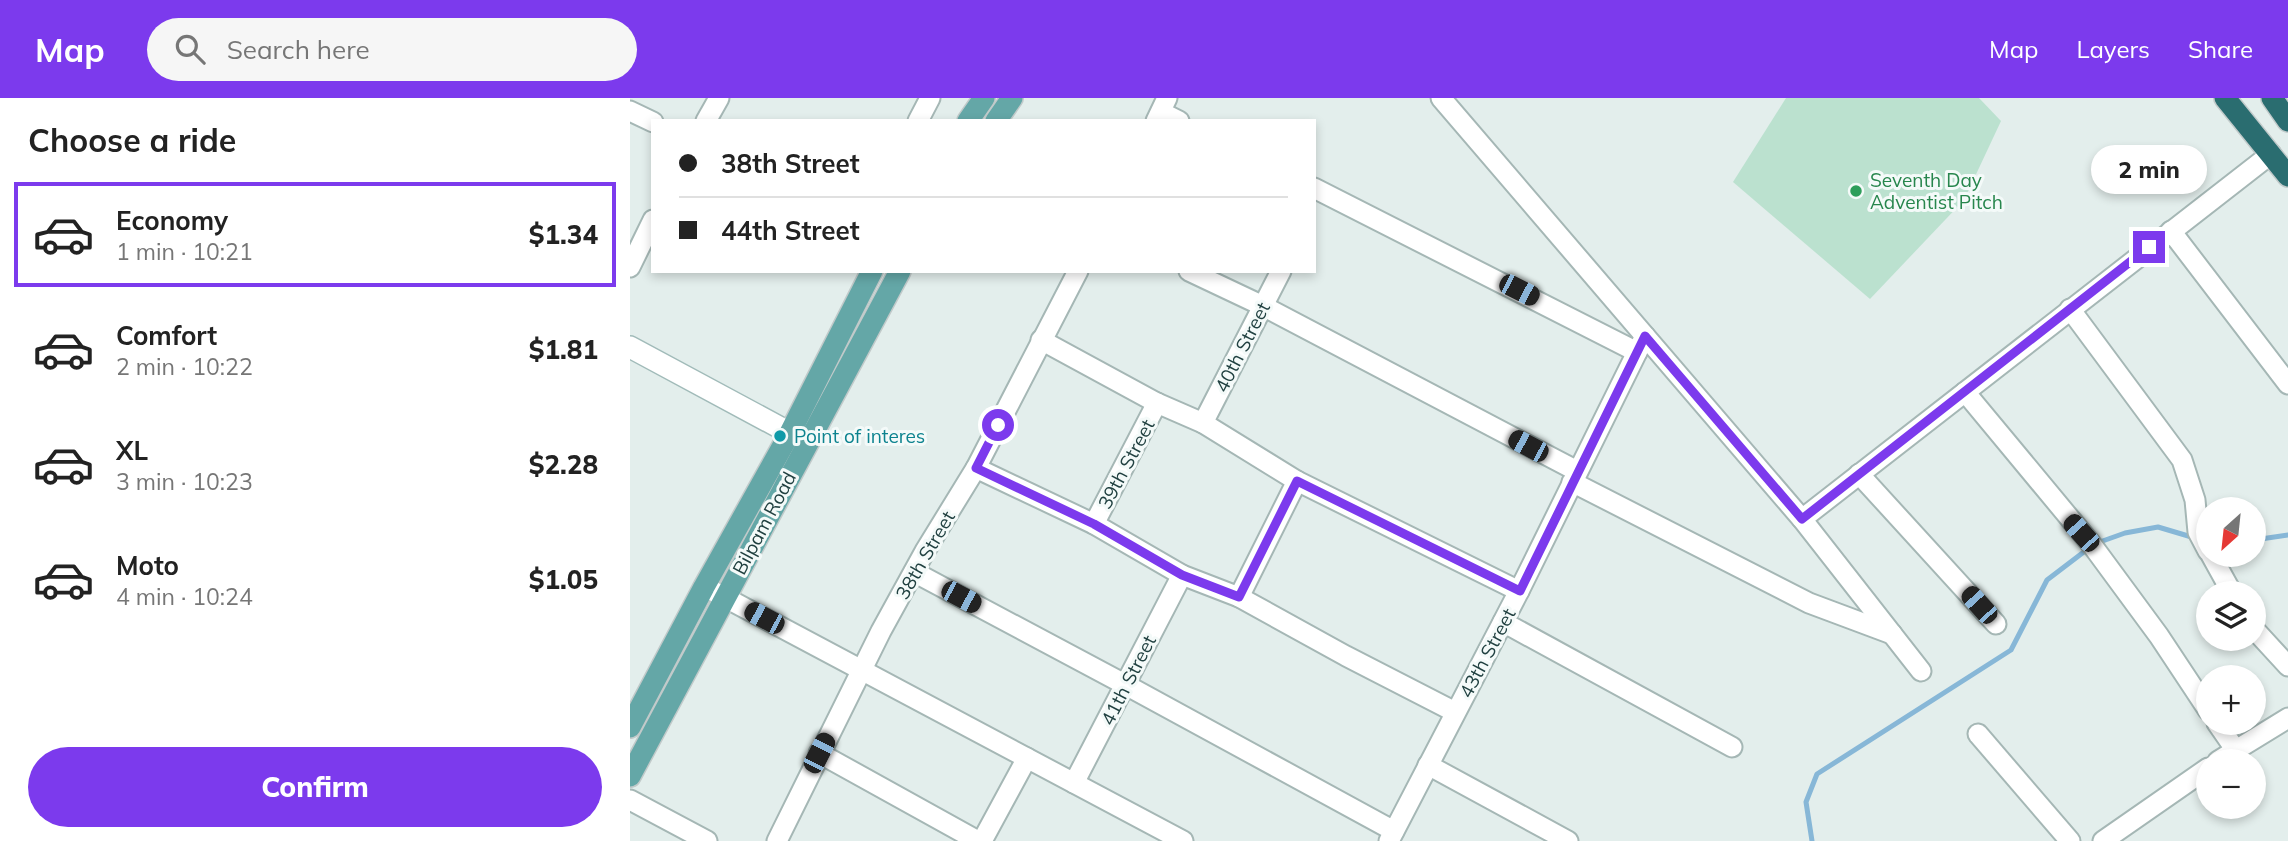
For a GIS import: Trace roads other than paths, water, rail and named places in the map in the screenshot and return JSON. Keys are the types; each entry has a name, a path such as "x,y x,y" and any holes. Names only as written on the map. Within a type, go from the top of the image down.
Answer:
{"highway":[{"path":"2225,98 2288,176"},
{"path":"2272,98 2288,121"}],"main road":[{"path":"969,119 984,98"},
{"path":"997,119 1012,98"},
{"name":"Bilpam Road","path":"630,727 790,432 871,273"},
{"name":"Bilpam Road","path":"630,776 899,273"}],"street":[{"path":"707,119 719,98"},
{"path":"919,119 930,98"},
{"path":"1441,98 1641,344 1802,519 1921,671"},
{"path":"630,111 651,121"},
{"path":"1802,519 2271,154"},
{"path":"1317,197 1641,344"},
{"path":"630,267 651,224"},
{"path":"2171,231 2288,384"},
{"name":"38th Street","path":"777,841 862,670 914,572 976,468 1077,273"},
{"path":"1193,273 1263,306 1809,603 1893,635"},
{"name":"40th Street","path":"1203,423 1280,273"},
{"path":"2070,309 2182,460 2196,511"},
{"path":"1041,340 1157,403 1203,423 1297,481 1520,591"},
{"name":"43th Street","path":"1391,836 1520,591 1641,344"},
{"path":"630,347 790,432"},
{"path":"1965,392 2092,545 2196,692"},
{"name":"39th Street","path":"1094,524 1157,403"},
{"path":"976,468 1094,524 1182,575 1239,597 1455,712"},
{"path":"1859,474 1996,624"},
{"path":"1239,597 1297,481"},
{"path":"914,572 1126,685 1391,836"},
{"name":"41th Street","path":"1074,783 1182,575"},
{"path":"704,587 1183,841"},
{"path":"1503,622 1732,747"},
{"path":"2266,642 2288,666"},
{"path":"2225,735 2235,749 2288,718"},
{"path":"1978,734 2070,841"},
{"path":"819,753 980,841 1027,758"},
{"path":"1428,765 1568,841"},
{"path":"2104,841 2196,776"},
{"path":"630,800 707,841"}],"waterway":[{"path":"2097,543 2125,533 2158,527 2195,538"},
{"path":"2266,538 2288,535"},
{"path":"1812,841 1806,802 1817,774 2011,650 2047,580 2089,548"}],"place":[{"name":"Seventh Day Adventist Pitch","path":"1856,191"},
{"name":"Point of interes","path":"780,436"}]}
